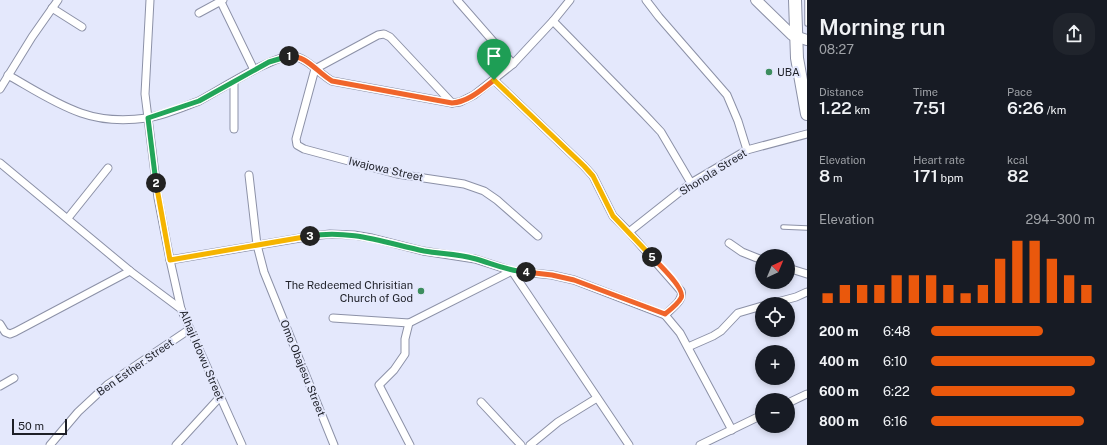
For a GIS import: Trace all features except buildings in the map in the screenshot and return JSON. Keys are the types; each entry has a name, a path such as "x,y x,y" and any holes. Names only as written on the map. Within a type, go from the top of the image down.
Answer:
{"highway":[{"path":"795,0 802,38 797,58 807,114"}],"main road":[{"path":"756,0 785,30 802,38"}],"street":[{"path":"0,89 58,0"},
{"name":"Alhaji Idowu Street","path":"150,0 145,94 158,198 170,260 182,309 242,445"},
{"path":"199,12 221,0 254,70"},
{"path":"457,0 513,64"},
{"path":"646,0 664,23 727,95 738,121 747,150"},
{"path":"8,75 48,98 81,113 96,117 110,118 148,118 199,101 269,62 286,56 294,56 305,60 315,70 332,81 452,103 460,102 467,99 494,80 513,64 553,21 566,1"},
{"path":"52,8 82,27"},
{"path":"553,21 656,126 691,183"},
{"path":"315,70 378,35 384,34 390,37 452,103"},
{"name":"Iwajowa Street","path":"315,70 296,139 297,145 304,149 397,174 464,184 484,191 497,200 538,236"},
{"path":"494,80 593,176 613,216 681,290 681,299 665,314"},
{"path":"234,82 234,129"},
{"name":"Shonola Street","path":"629,232 691,183 747,150 807,134"},
{"path":"0,163 130,271 182,309"},
{"path":"68,218 108,168"},
{"name":"Omo Obajesu Street","path":"249,174 257,245 264,272 334,445"},
{"path":"170,260 312,236 330,234 354,235 423,250 475,259 512,271 552,275 574,280 665,314 680,333 732,430"},
{"path":"729,243 742,252 755,257"},
{"path":"795,270 807,274"},
{"path":"0,324 5,332 10,334 130,271"},
{"path":"333,318 409,324 512,271"},
{"path":"512,271 629,445"},
{"path":"795,297 807,292"},
{"path":"688,347 721,331 738,313 755,308"},
{"path":"409,324 405,339 405,354 394,370 379,385 410,445"},
{"name":"Ben Esther Street","path":"50,445 78,412 107,385 190,329"},
{"path":"0,386 14,378"},
{"path":"795,400 807,394"},
{"path":"176,445 220,397"},
{"path":"530,445 558,422 597,398"},
{"path":"481,402 521,445"},
{"path":"700,445 755,418"}],"lane":[{"path":"807,0 807,24"},
{"path":"783,227 807,228"}],"place":[{"name":"UBA","path":"769,72"},
{"name":"The Redeemed Chrisitian Church of God","path":"421,291"}],"route":[{"path":"286,56 294,56 305,60 324,77 332,81 452,103 467,99 494,80 593,176 613,216 681,290 681,299 665,314 574,280 552,275 512,271 475,259 441,254 354,235 330,234 312,236 170,260 158,198 148,118 199,101 269,62 286,56"}]}
